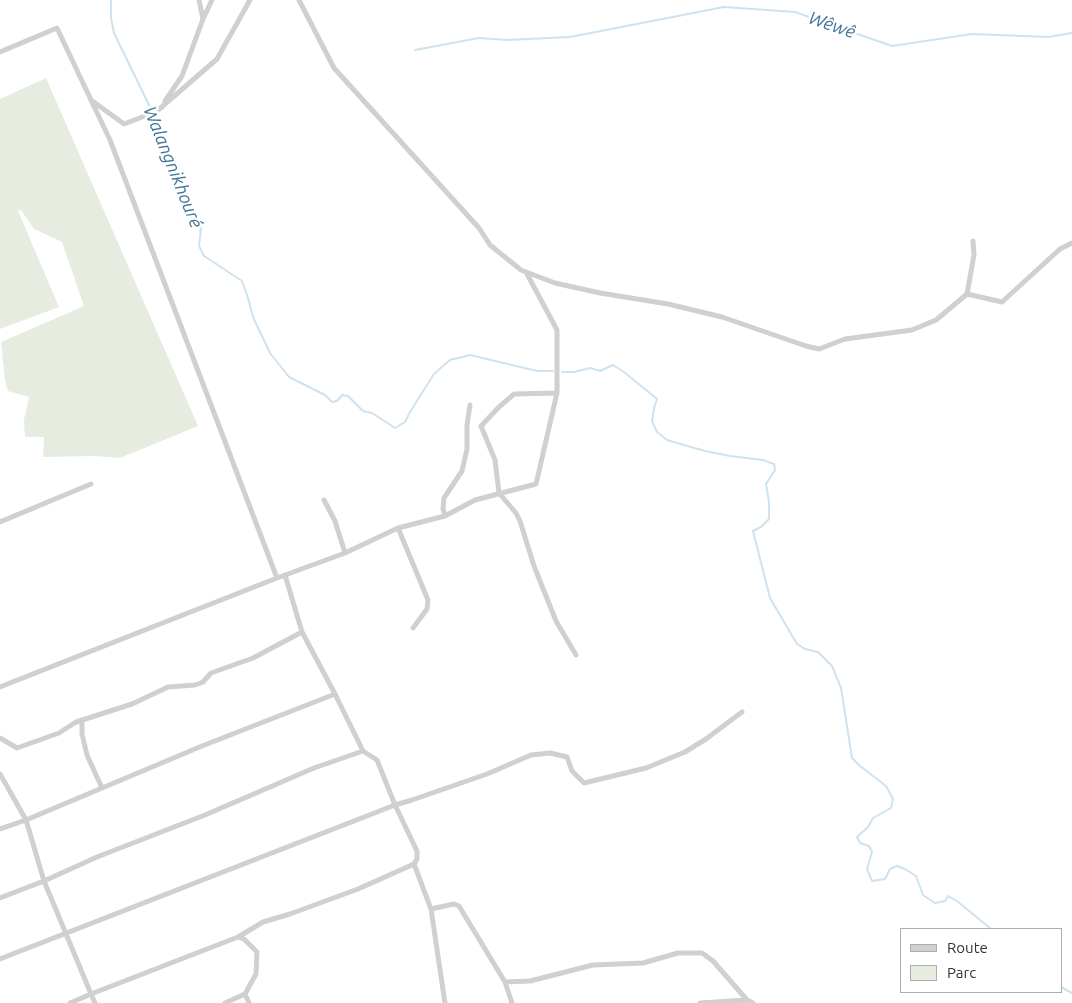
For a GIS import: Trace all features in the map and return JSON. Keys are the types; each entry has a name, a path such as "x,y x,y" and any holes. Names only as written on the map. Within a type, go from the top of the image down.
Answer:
{"street":[{"path":"198,0 203,19"},
{"path":"212,0 182,76 157,111 217,59 250,0"},
{"path":"299,0 334,68 479,228 490,245 521,270 555,284 668,304 722,317 819,349 845,339 912,330 936,320 967,294 974,255 973,241"},
{"path":"0,52 57,28 110,140 278,578"},
{"path":"91,100 124,124 150,114"},
{"path":"967,294 1002,302 1060,249 1072,243"},
{"path":"0,687 278,578 345,554 398,528 445,516 475,500 536,484 556,393 557,330 526,272"},
{"path":"556,393 514,394 481,426 495,460 500,494 516,512 534,566 556,621 576,655"},
{"path":"445,516 443,509 444,498 462,470 467,449 470,405"},
{"path":"0,522 91,484"},
{"path":"324,500 335,521 345,554"},
{"path":"398,528 428,600 427,609 412,628"},
{"path":"70,1003 238,937 263,922 358,889 414,864 417,859 417,851 394,805 376,760 363,751 302,632 286,575"},
{"path":"0,738 17,748 59,733 82,720 132,704 168,687 195,685 203,682 211,673 253,658 302,632"},
{"path":"0,829 335,694"},
{"path":"0,959 394,805 487,774 531,756 550,753 567,757 572,771 584,783 646,768 706,739 742,712"},
{"path":"82,720 82,734 87,755 102,788"},
{"path":"0,898 44,882 97,857 205,815 314,768 363,751"},
{"path":"0,774 26,820 44,882 95,1003"},
{"path":"414,864 431,908 445,1003"},
{"path":"431,908 454,904 460,906 504,982 512,1003"},
{"path":"225,1003 245,994 256,974 257,952 244,939 238,937"},
{"path":"504,982 530,981 593,965 643,963 678,953 702,952 713,961 747,1000 753,1003"},
{"path":"245,994 249,1003"},
{"path":"700,1003 747,1000"}],"green space":[{"path":"46,78 198,426 120,458 94,456 43,457 44,437 25,437 24,420 29,397 8,391 5,380 1,342 84,306 62,242 34,229 21,210 18,211 59,307 0,329 0,99"}],"waterway":[{"name":"Walangnikhouré","path":"111,0 111,18 114,33 149,105 201,228 199,246 204,256 242,281 253,317 270,353 289,377 325,395 332,402 337,401 342,395 348,396 363,411 372,413 395,428 405,422 434,374 450,360 470,355 537,371 553,371"},
{"name":"Wêwê","path":"415,50 479,38 508,40 570,37 724,7 795,12 892,46 972,34 1048,37 1072,33"},
{"name":"Walangnikhouré","path":"562,372 574,372 590,368 600,371 613,365 657,399 652,421 657,432 667,440 705,451 763,460 774,464 775,470 766,484 769,519 761,527 753,531 770,598 797,644 805,649 818,652 832,666 841,688 852,758 886,786 893,799 891,808 873,818 868,827 857,837 860,843 869,846 872,852 867,869 872,881 885,879 890,869 897,866 905,869 916,876 923,895 935,903 945,901 948,896 957,901 990,928"},
{"name":"Walangnikhouré","path":"1062,988 1072,993"}]}
